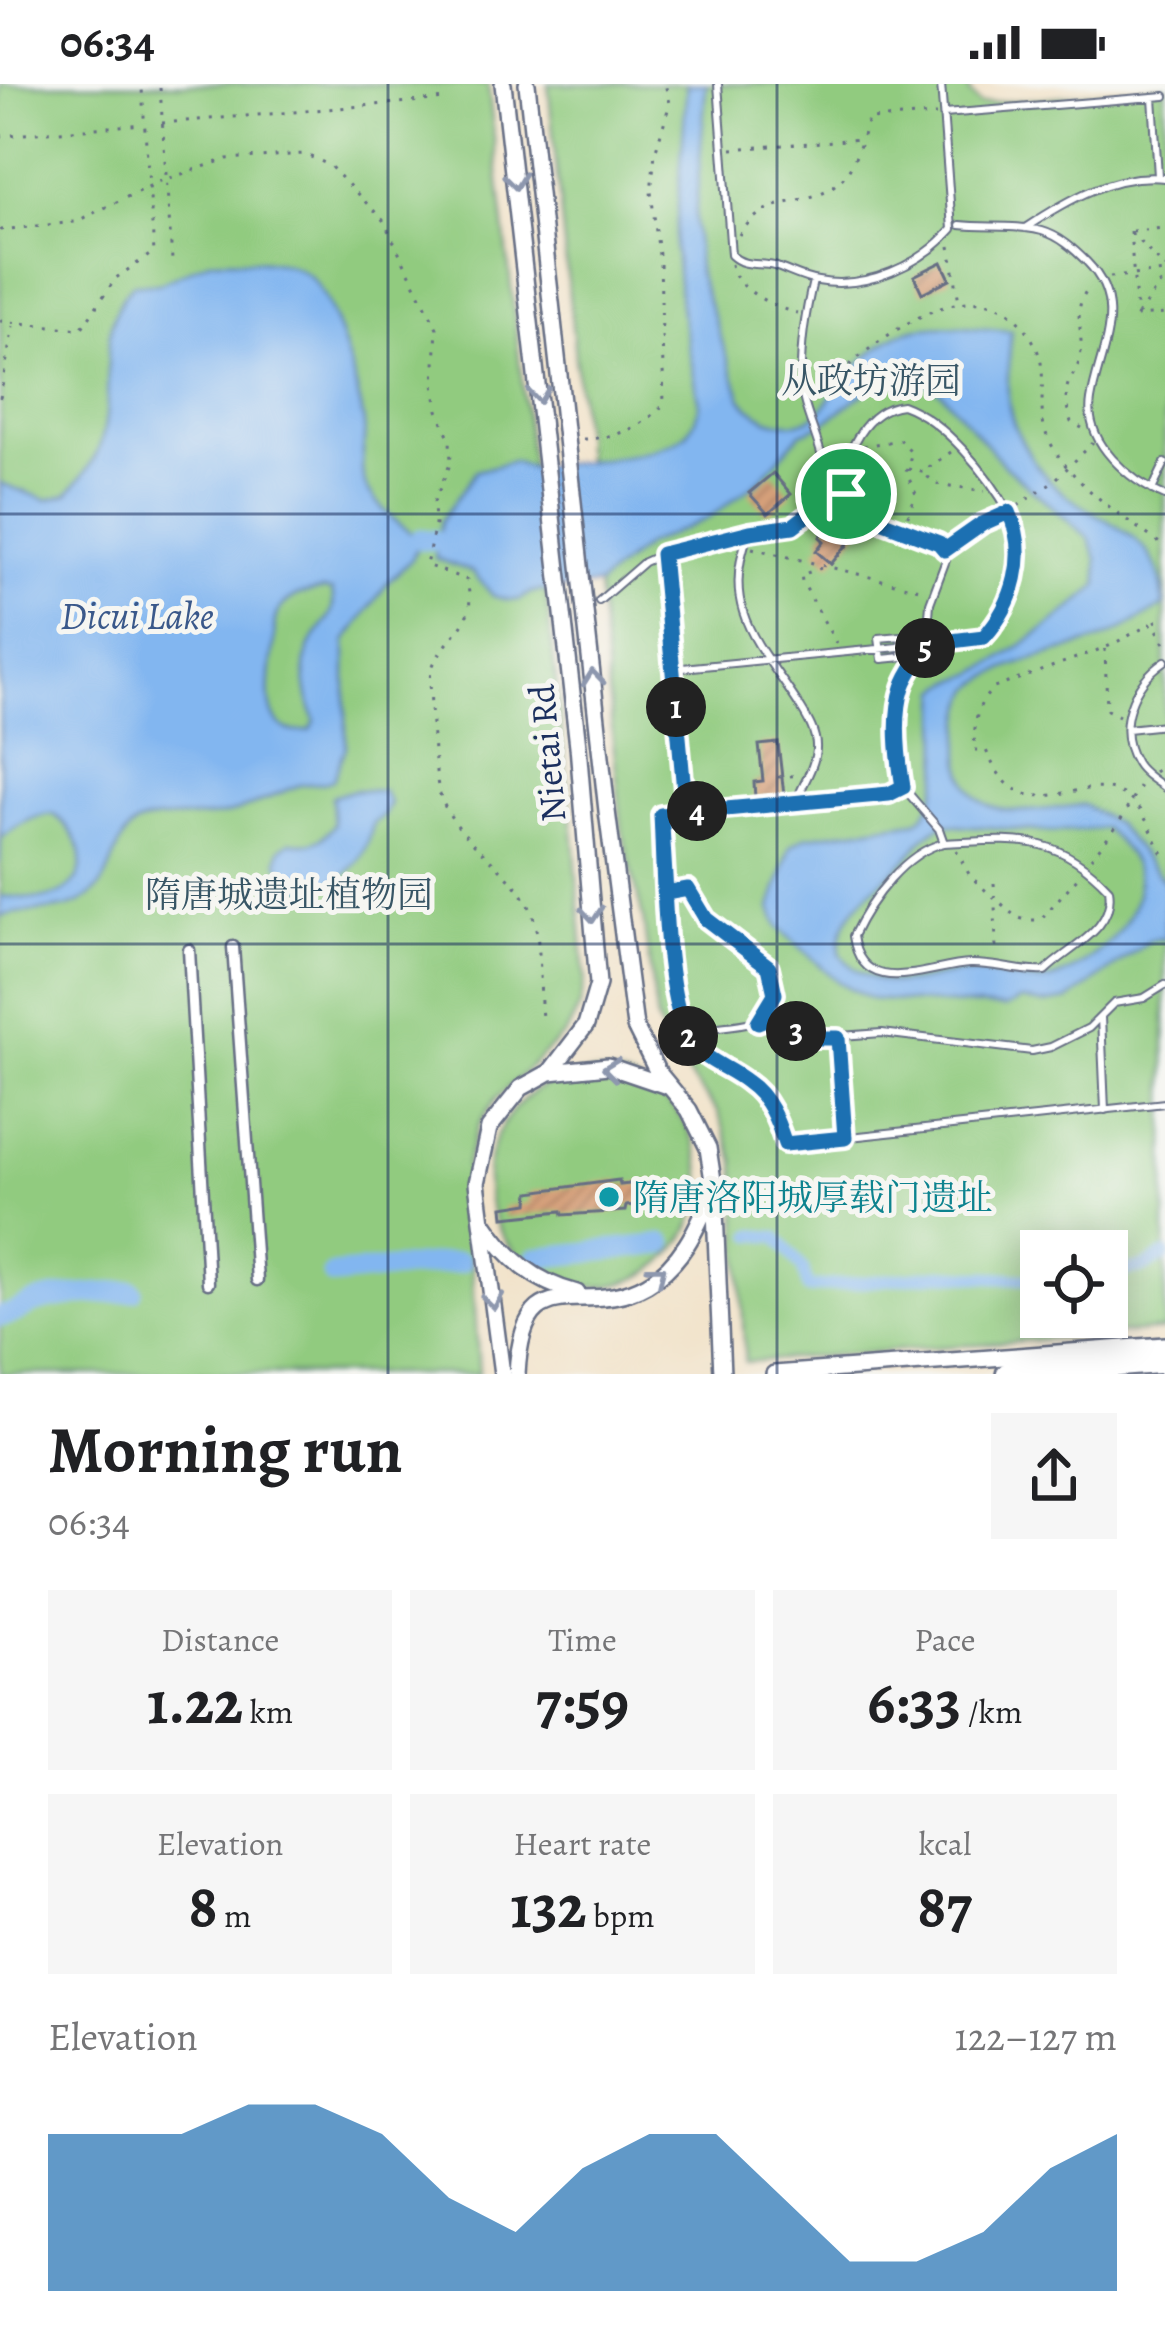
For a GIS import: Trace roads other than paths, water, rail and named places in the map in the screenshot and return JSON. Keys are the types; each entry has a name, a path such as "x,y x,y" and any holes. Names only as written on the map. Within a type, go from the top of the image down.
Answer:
{"highway":[{"path":"1007,1374 1165,1362"}],"main road":[{"name":"Nietai Rd","path":"502,1374 477,1184 489,1128 521,1088 550,1072 586,1025 598,985 582,797 503,84"},
{"name":"Nietai Rd","path":"527,84 635,1028 708,1148 722,1374"},
{"path":"550,1072 608,1066 670,1087"},
{"path":"517,1374 523,1326 535,1310 556,1298 624,1292 647,1283 695,1235 714,1187"},
{"path":"482,1221 501,1249 524,1269 555,1287 590,1297"},
{"path":"773,1374 1165,1345"}],"street":[{"path":"232,947 257,1280"},
{"path":"189,950 208,1283"}],"lane":[{"path":"718,84 732,253 739,262 842,284 880,276 935,248 954,229 1048,232 1072,248 1106,290 1112,326 1090,405 1097,433 1112,458 1165,496"},
{"path":"941,84 954,229"},
{"path":"944,114 1165,96"},
{"path":"1024,229 1063,202 1097,188 1161,177 1153,97"},
{"path":"599,601 644,562 662,554 793,526 819,506 827,489 801,381 814,281"},
{"path":"672,669 927,644 984,637 1012,600 1015,526 994,491 927,419 902,405 883,410 850,451 844,470 846,494 873,518 939,543 945,550 946,560 933,592 927,644 903,686 899,761 903,787 948,843"},
{"path":"1152,490 1165,463"},
{"path":"945,550 1009,512"},
{"path":"750,532 739,569 744,620 812,728 816,754 796,802"},
{"path":"662,554 686,812"},
{"path":"1165,661 1134,694 1127,724 1127,742 1137,766 1165,788"},
{"path":"1127,724 1165,725"},
{"path":"903,787 889,794 661,815 676,999 686,1033 710,1060 763,1096 785,1144 1165,1103"},
{"path":"1037,841 1058,848 1109,890 1109,910 1102,924 1045,971 954,966 893,976 869,968 855,950 853,936 858,925 891,881 926,847 948,843 1037,841"},
{"path":"666,893 688,889 706,919 769,967 775,994 758,1022"},
{"path":"686,1033 771,1017 814,1038 900,1034 1032,1052 1090,1028 1114,1003 1144,998 1165,985"},
{"path":"1101,1014 1105,1110"}],"water":[{"path":"687,84 706,84 695,219 698,273 742,399 766,418 797,423 817,414 875,350 909,330 1011,331 1009,405 1028,453 1055,486 1126,532 1153,561 1163,606 1106,637 988,678 971,693 964,715 962,766 972,792 983,802 1014,811 1084,805 1116,824 1165,882 1165,938 1150,940 1069,1000 1043,1004 1021,1000 1005,1008 871,999 839,982 778,927 771,908 791,846 806,837 917,821 935,795 938,778 940,690 1022,645 1099,584 1089,538 1006,467 941,392 914,378 879,382 821,425 801,433 761,479 709,518 647,544 598,585 532,592 508,600 493,596 473,572 435,558 441,521 476,471 513,461 530,468 628,455 666,445 688,432 700,405 680,304 675,248","holes":["945,824 1054,832 1104,828 1131,859 1138,881 1136,899 1118,932 1073,970 1036,981 967,973 894,983 859,972 840,953 849,916 937,828"]},
{"name":"Dicui Lake","path":"211,260 276,262 310,277 336,324 357,391 367,488 384,510 420,539 412,559 388,582 346,641 346,747 333,780 297,786 227,814 143,822 127,833 103,882 86,899 63,908 0,916 0,897 40,899 62,892 73,884 81,861 74,836 53,814 25,822 1,838 0,863 0,483 47,500 67,495 80,479 96,454 104,427 109,341 120,302 133,284 158,284","holes":["332,591 331,613 305,662 315,721 311,730 294,731 282,727 270,704 276,618 294,597"]},
{"path":"354,790 383,791 390,803 373,823 360,858 345,874 312,892 295,886 278,862 280,849 290,842 310,843 324,836 334,825 332,797"}],"waterway":[{"path":"420,539 438,541"},
{"path":"753,1235 777,1237 803,1269 808,1288 941,1274 1020,1279"},
{"path":"536,1258 664,1244"},
{"path":"1128,1271 1165,1255"},
{"path":"333,1275 460,1262"},
{"path":"0,1316 58,1298 132,1291"}],"place":[{"name":"隋唐洛阳城厚载门遗址","path":"609,1197"}],"park label":[{"name":"从政坊游园","path":"871,380"},
{"name":"隋唐城遗址植物园","path":"289,894"}]}
